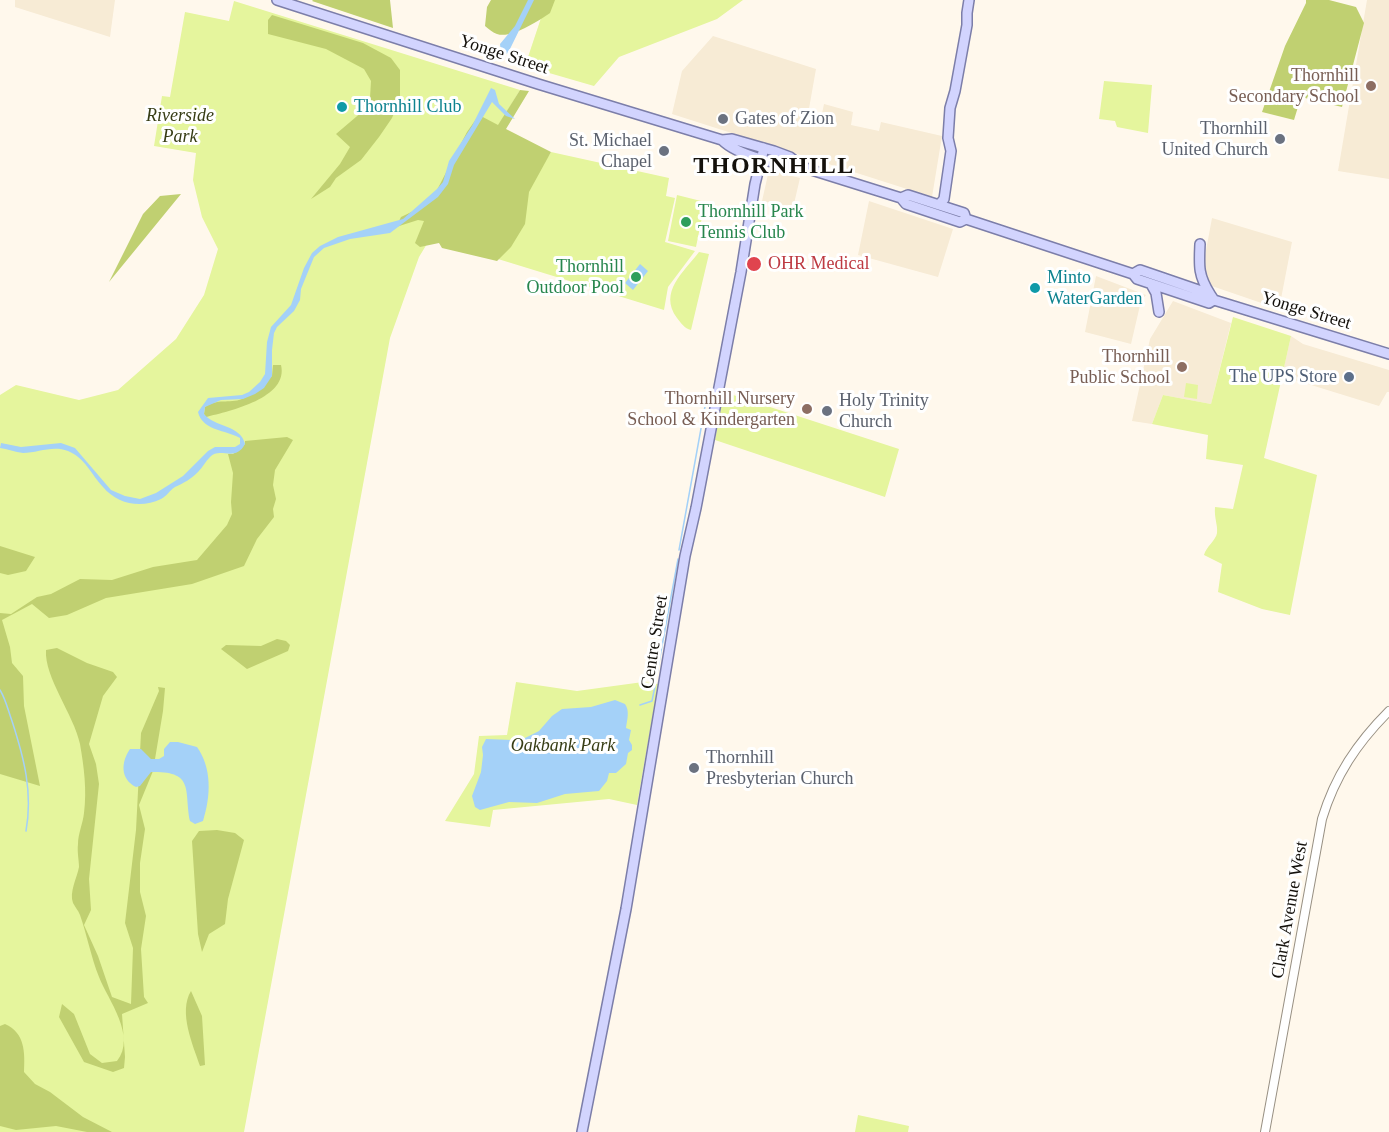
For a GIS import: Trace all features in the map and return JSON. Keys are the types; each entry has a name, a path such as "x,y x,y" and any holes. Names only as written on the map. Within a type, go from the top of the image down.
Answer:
{"main road":[{"name":"Yonge Street","path":"277,0 538,84 722,140 729,147 763,153 787,165 802,167 901,198 908,195 938,210 964,213 966,219 1133,274 1137,279 1209,303 1212,297"},
{"path":"938,210 944,199 951,151 949,120 967,25 969,0"},
{"name":"Centre Street","path":"582,1132 626,909 686,556 741,272 754,184 763,153"},
{"path":"1200,244 1200,277 1212,297"},
{"name":"Yonge Street","path":"1133,274 1140,270 1212,297 1389,354"},
{"path":"1151,284 1156,293 1159,312"}],"street":[{"name":"Clark Avenue West","path":"1265,1132 1322,819 1329,796 1348,760 1374,726 1389,711"}],"shaded area":[{"path":"15,0 115,0 110,37 15,7"},
{"name":"Thornhill Secondary School","path":"1367,0 1389,0 1389,179 1338,171"},
{"path":"713,36 816,69 807,120 820,123 824,104 853,112 851,125 879,131 881,122 942,136 932,197 672,114 682,71"},
{"path":"769,170 800,178 793,208 762,201"},
{"path":"869,201 953,229 938,277 858,255"},
{"path":"1212,218 1292,242 1279,309 1206,284 1202,272"},
{"path":"1096,276 1146,295 1141,301 1131,344 1085,332"},
{"name":"Thornhill Public School","path":"1173,301 1231,323 1211,404 1163,395 1152,424 1132,421 1150,339"},
{"path":"1291,336 1303,344 1389,370 1389,392 1379,406 1282,376"}],"green space":[{"path":"313,0 390,0 393,28 312,1"},
{"path":"491,0 555,0 550,13 524,28 503,35 494,33 485,26 487,7"},
{"path":"547,0 743,0 717,19 619,57 594,86 525,66"},
{"path":"1306,0 1329,0 1356,7 1364,23 1342,107 1301,97 1294,120 1262,112 1285,46"},
{"name":"Riverside Park","path":"234,1 520,90 419,257 390,338 244,1132 0,1132 0,395 16,385 79,400 118,390 176,339 204,295 218,249 202,217 193,180 196,153 154,146 162,96 170,97 185,12 229,21"},
{"path":"272,15 363,43 391,58 400,70 400,98 392,118 379,137 361,160 336,178 330,187 311,199 340,164 350,147 336,134 363,111 370,98 371,81 364,69 326,49 268,34 268,20"},
{"path":"1104,81 1152,85 1148,133 1117,127 1115,121 1099,119"},
{"path":"520,90 529,91 506,129 551,152 529,192 525,224 511,247 497,261 442,248 439,243 420,247 415,243 424,221 418,220 396,227 401,217 426,205 437,190 467,132 479,115 498,125"},
{"path":"551,152 669,178 666,196 675,198 665,242 695,251 668,287 664,310 485,255"},
{"path":"181,194 109,282 143,214 160,196"},
{"name":"Thornhill Park Tennis Club","path":"677,195 705,202 696,247 668,241"},
{"path":"699,252 709,254 691,330 677,318 670,300 675,283"},
{"path":"1233,317 1291,336 1264,458 1317,475 1290,615 1262,609 1218,592 1222,564 1204,555 1217,533 1215,507 1233,509 1243,465 1206,459 1208,435 1152,424 1163,395 1211,404"},
{"path":"273,365 281,365 281,376 276,386 267,394 242,407 206,417 205,407 210,404 237,400 254,392 272,376"},
{"path":"1186,383 1198,385 1197,399 1184,397"},
{"path":"724,392 899,449 885,497 715,440"},
{"path":"287,437 293,440 275,470 274,517 257,539 244,566 192,584 106,598 67,615 49,618 32,604 2,620 12,663 23,676 24,706 40,786 0,774 0,613 11,614 37,597 51,594 80,579 112,580 153,567 197,560 227,525 232,514 233,473 228,454 233,454 245,444 245,441"},
{"path":"0,546 35,557 26,571 8,575 0,573"},
{"path":"277,639 286,641 290,645 288,651 247,669 221,649 226,645 261,646"},
{"path":"57,648 87,663 113,672 117,677 103,696 89,744 96,764 99,784 89,879 91,910 84,925 98,956 112,997 131,1004 133,948 125,923 136,830 141,733 159,691 158,687 165,688 153,771 139,805 145,829 140,863 140,892 146,916 141,949 144,997 148,1003 122,1014 124,1040 119,1018 99,977 80,915 72,899 79,867 78,847 84,813 85,778 77,733 54,684 47,661 46,650"},
{"name":"Oakbank Park","path":"516,682 577,691 643,682 658,684 637,805 609,799 493,810 490,827 445,821 474,774 479,736 507,735"},
{"path":"217,830 235,833 244,840 228,899 225,924 209,934 202,952 198,934 192,841 199,831"},
{"path":"191,991 202,1016 205,1065 200,1066 186,1018 187,999"},
{"path":"62,1004 74,1014 90,1054 102,1063 117,1061 124,1041 124,1068 113,1072 84,1062 59,1017"},
{"path":"5,1024 17,1032 20,1038 24,1050 24,1072 35,1084 50,1092 83,1117 112,1132 87,1132 56,1126 16,1130 0,1126 0,1026"},
{"path":"858,1115 909,1126 908,1132 855,1132"}],"water":[{"path":"528,0 534,0 509,51 507,54 501,52 500,44 515,26"},
{"path":"491,88 495,90 499,104 515,119 506,116 492,102 454,165 448,184 438,197 390,233 350,239 324,248 314,257 301,289 300,300 294,311 277,327 274,333 272,376 264,388 243,399 221,400 205,407 204,414 208,418 233,430 243,438 245,444 241,450 232,454 214,454 200,470 187,481 173,488 163,498 138,504 122,501 109,493 83,462 68,451 51,449 23,453 0,448 1,443 21,447 61,443 75,448 111,490 140,499 156,493 183,476 215,447 235,447 240,444 240,438 208,425 200,418 198,412 208,398 242,395 260,382 265,374 267,342 271,327 291,305 304,268 312,253 338,237 403,219 437,189 443,182 449,161 472,126"},
{"name":"Thornhill Outdoor Pool","path":"640,264 648,271 633,290 625,283"},
{"path":"615,700 627,707 626,728 631,730 629,740 632,750 628,753 626,764 616,773 609,773 607,781 599,791 565,794 537,803 509,802 480,810 475,807 472,796 481,772 482,747 486,739 525,738 539,731 552,716 562,709 591,707"},
{"path":"170,742 197,747 208,773 208,802 203,821 195,824 190,821 187,792 181,779 175,775 151,772 140,786 136,787 127,780 125,775 125,759 130,749 141,749 151,759 159,759 164,756 164,749"}],"waterway":[{"path":"679,550 706,401"},
{"path":"657,673 678,559"},
{"path":"640,705 652,701 655,686"},
{"path":"0,690 24,762 28,789 26,831"}],"place":[{"name":"Thornhill Secondary School","path":"1371,86"},
{"name":"Thornhill Club","path":"342,107"},
{"name":"Gates of Zion","path":"723,119"},
{"name":"Thornhill United Church","path":"1280,139"},
{"name":"St. Michael Chapel","path":"664,151"},
{"name":"Thornhill Park Tennis Club","path":"686,222"},
{"name":"OHR Medical","path":"754,264"},
{"name":"Thornhill Outdoor Pool","path":"636,277"},
{"name":"Minto WaterGarden","path":"1035,288"},
{"name":"Thornhill Public School","path":"1182,367"},
{"name":"The UPS Store","path":"1349,377"},
{"name":"Thornhill Nursery School & Kindergarten","path":"807,409"},
{"name":"Holy Trinity Church","path":"827,411"},
{"name":"Thornhill Presbyterian Church","path":"694,768"}],"district":[{"name":"THORNHILL","path":"774,167"}]}
